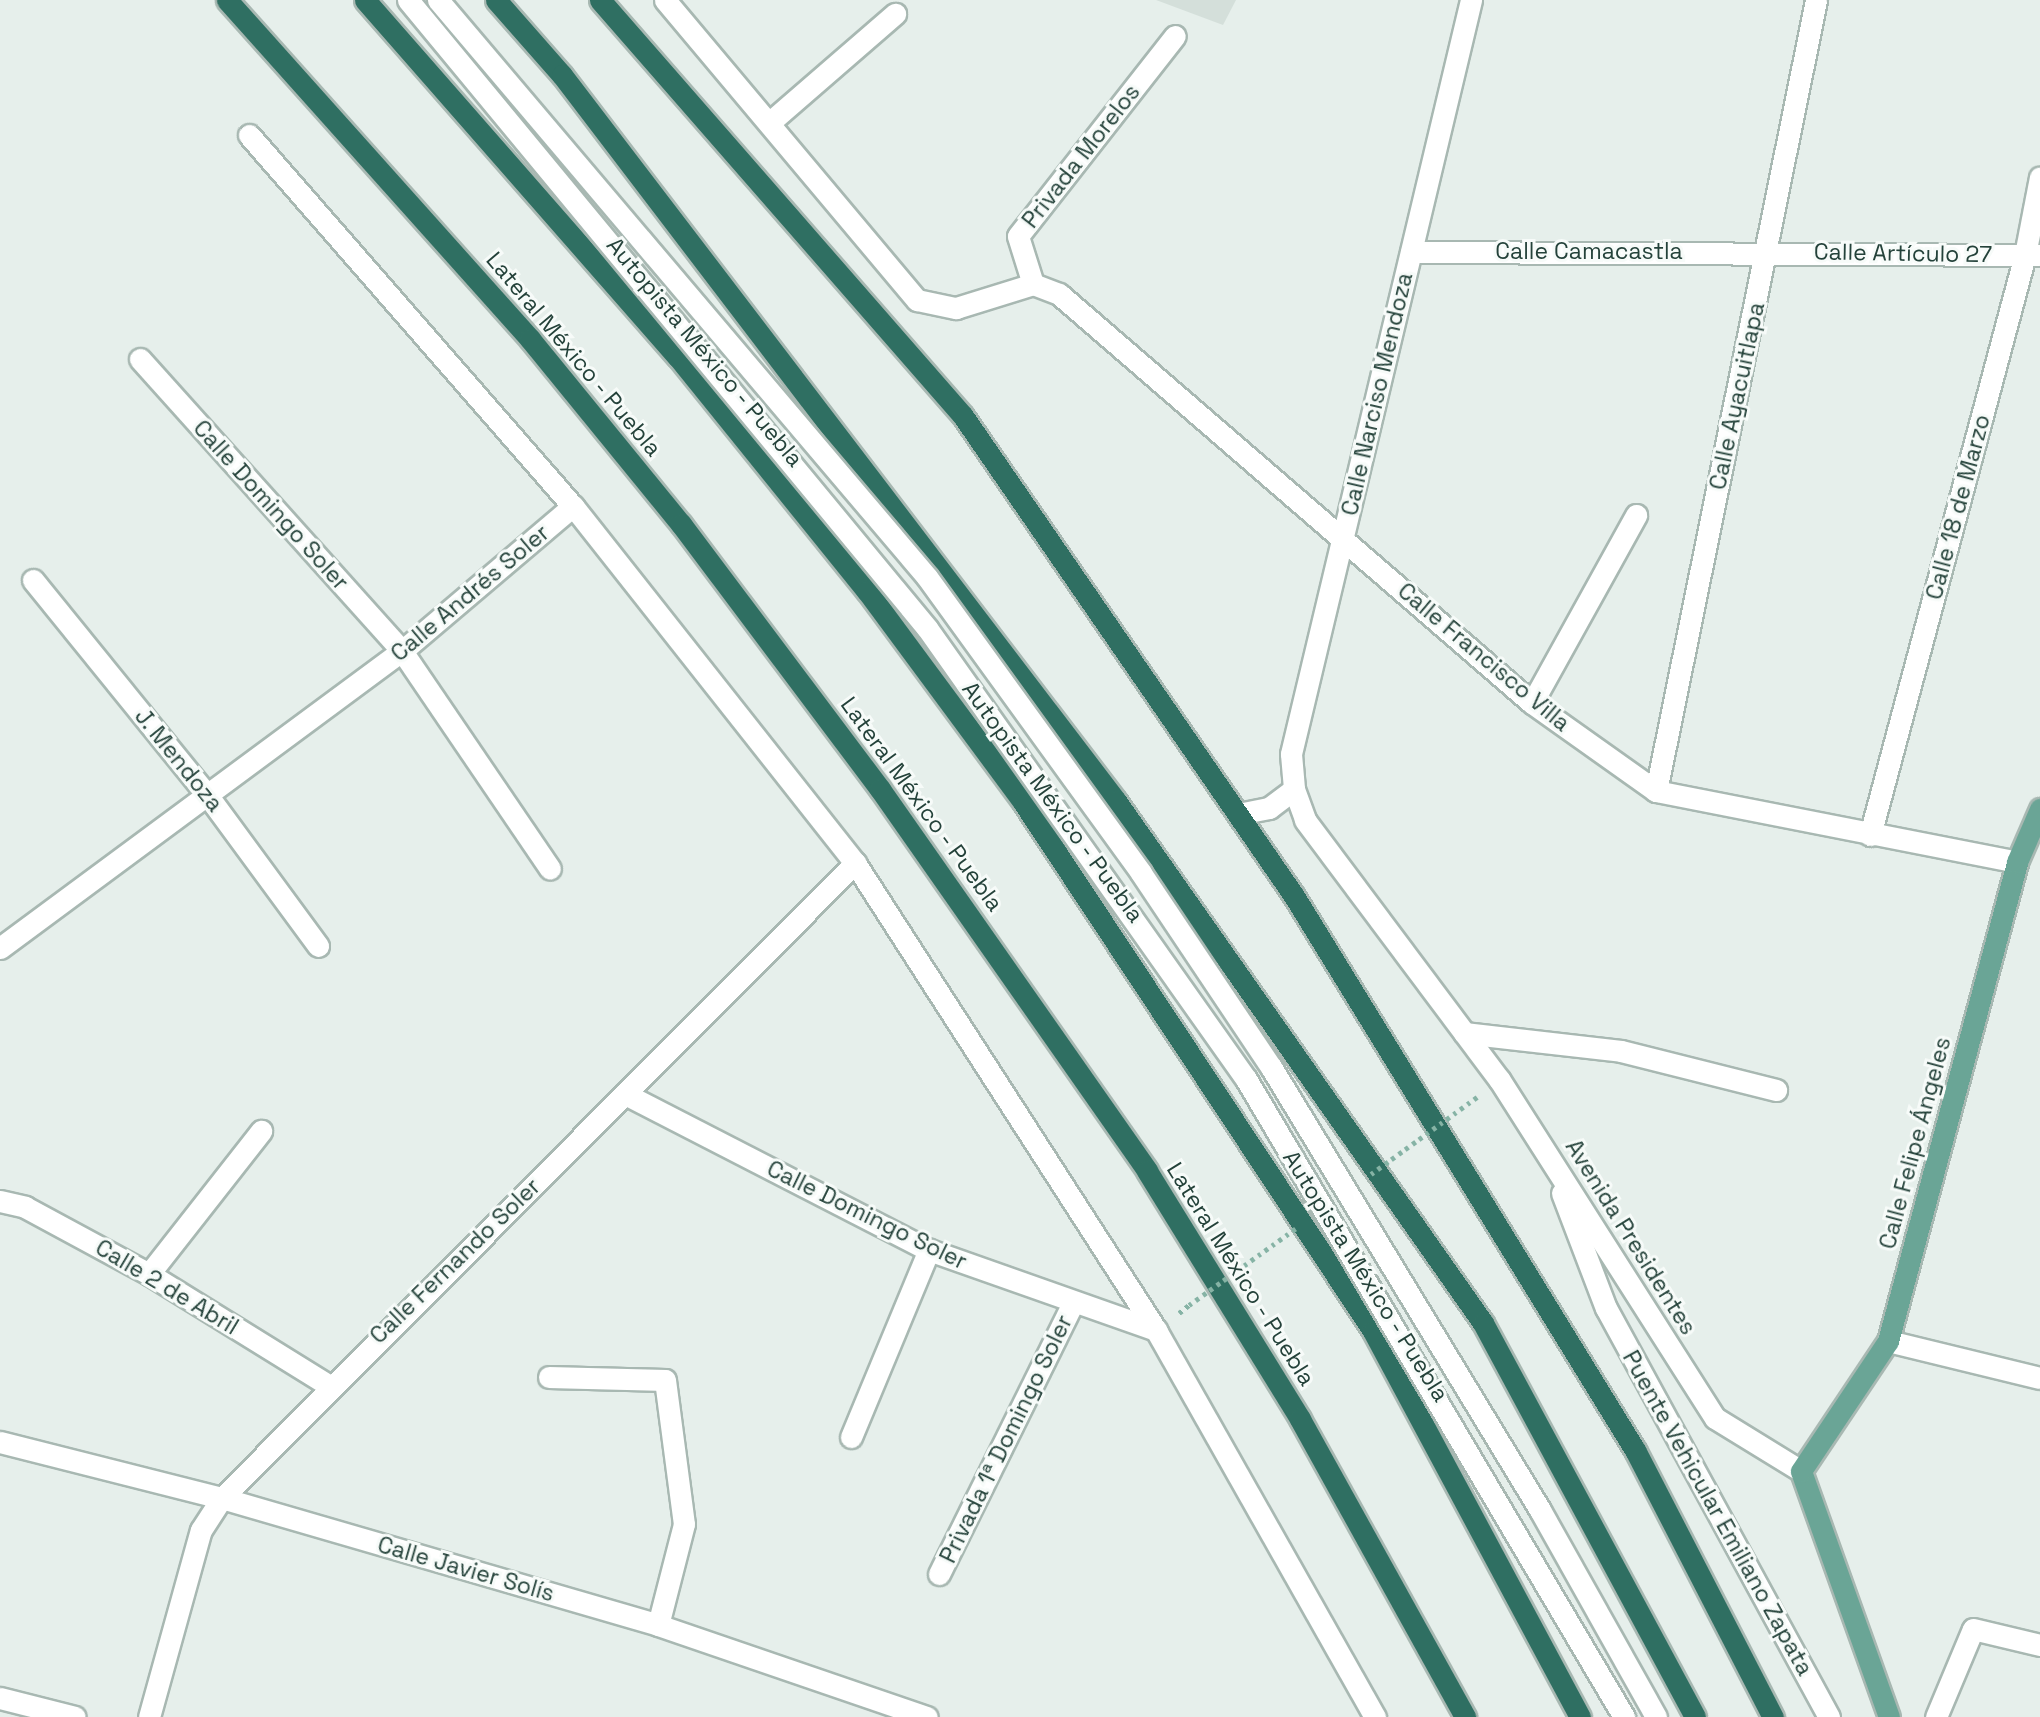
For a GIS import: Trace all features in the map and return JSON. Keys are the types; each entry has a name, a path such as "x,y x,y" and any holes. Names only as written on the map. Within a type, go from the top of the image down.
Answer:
{"highway":[{"name":"Lateral México - Puebla","path":"227,0 530,339 681,524 880,789 1147,1171 1300,1419 1465,1717"},
{"name":"Autopista México - Puebla","path":"365,0 678,357 867,592 1023,802 1373,1331 1580,1717"},
{"name":"Autopista México - Puebla","path":"496,0 562,75 1116,801 1475,1311 1695,1717"},
{"path":"600,0 963,416 1238,814 1636,1450 1773,1717"}],"main road":[{"name":"Calle Felipe Ángeles","path":"1801,1471 1888,1341 2017,862 2040,809"},
{"path":"1801,1471 1889,1717"}],"street":[{"path":"408,0 959,673 1246,1079 1624,1717"},
{"path":"438,0 927,577 1141,873 1279,1079 1540,1510 1656,1717"},
{"name":"Calle Narciso Mendoza","path":"1294,789 1291,754 1471,0"},
{"name":"Calle Ayacuitlapa","path":"1656,791 1816,0"},
{"path":"670,2 917,300 956,309 1033,284"},
{"path":"769,123 895,14"},
{"name":"Privada Morelos","path":"1033,284 1018,236 1175,36"},
{"path":"249,135 573,506 855,863 1156,1330 1376,1717"},
{"name":"Calle 18 de Marzo","path":"1870,835 2033,255 2040,177"},
{"name":"Calle Camacastla","path":"1411,252 1767,251"},
{"name":"Calle Artículo 27","path":"1767,251 2033,255"},
{"name":"Calle Francisco Villa","path":"1033,284 1059,294 1344,536 1532,702 1656,791 2017,862"},
{"name":"Calle Domingo Soler","path":"140,359 402,651 550,869"},
{"name":"Calle Andrés Soler","path":"0,948 402,651 573,506"},
{"path":"1532,702 1636,515"},
{"name":"J. Mendoza","path":"33,580 208,796 318,946"},
{"path":"1238,814 1269,808 1294,789"},
{"name":"Avenida Presidentes","path":"1294,789 1305,820 1464,1033 1545,1150 1715,1419 1801,1471"},
{"name":"Calle Fernando Soler","path":"149,1717 201,1530 222,1498 328,1385 625,1094 855,863"},
{"path":"1464,1033 1622,1051 1776,1090"},
{"name":"Calle Domingo Soler","path":"625,1094 929,1250 1072,1304 1156,1330"},
{"path":"149,1273 261,1131"},
{"name":"Puente Vehicular Emiliano Zapata","path":"1545,1150 1606,1308 1829,1717"},
{"name":"Calle 2 de Abril","path":"0,1201 25,1207 149,1273 328,1385"},
{"path":"851,1437 929,1250"},
{"name":"Privada 1ª Domingo Soler","path":"939,1574 1072,1304"},
{"path":"1888,1341 2040,1378"},
{"path":"548,1377 664,1380 684,1524 658,1625"},
{"name":"Calle Javier Solís","path":"0,1442 222,1498 658,1625 927,1717"},
{"path":"1936,1717 1973,1629 2040,1645"},
{"path":"0,1698 75,1717"}],"shaded area":[{"path":"1156,0 1236,0 1223,25"}]}
